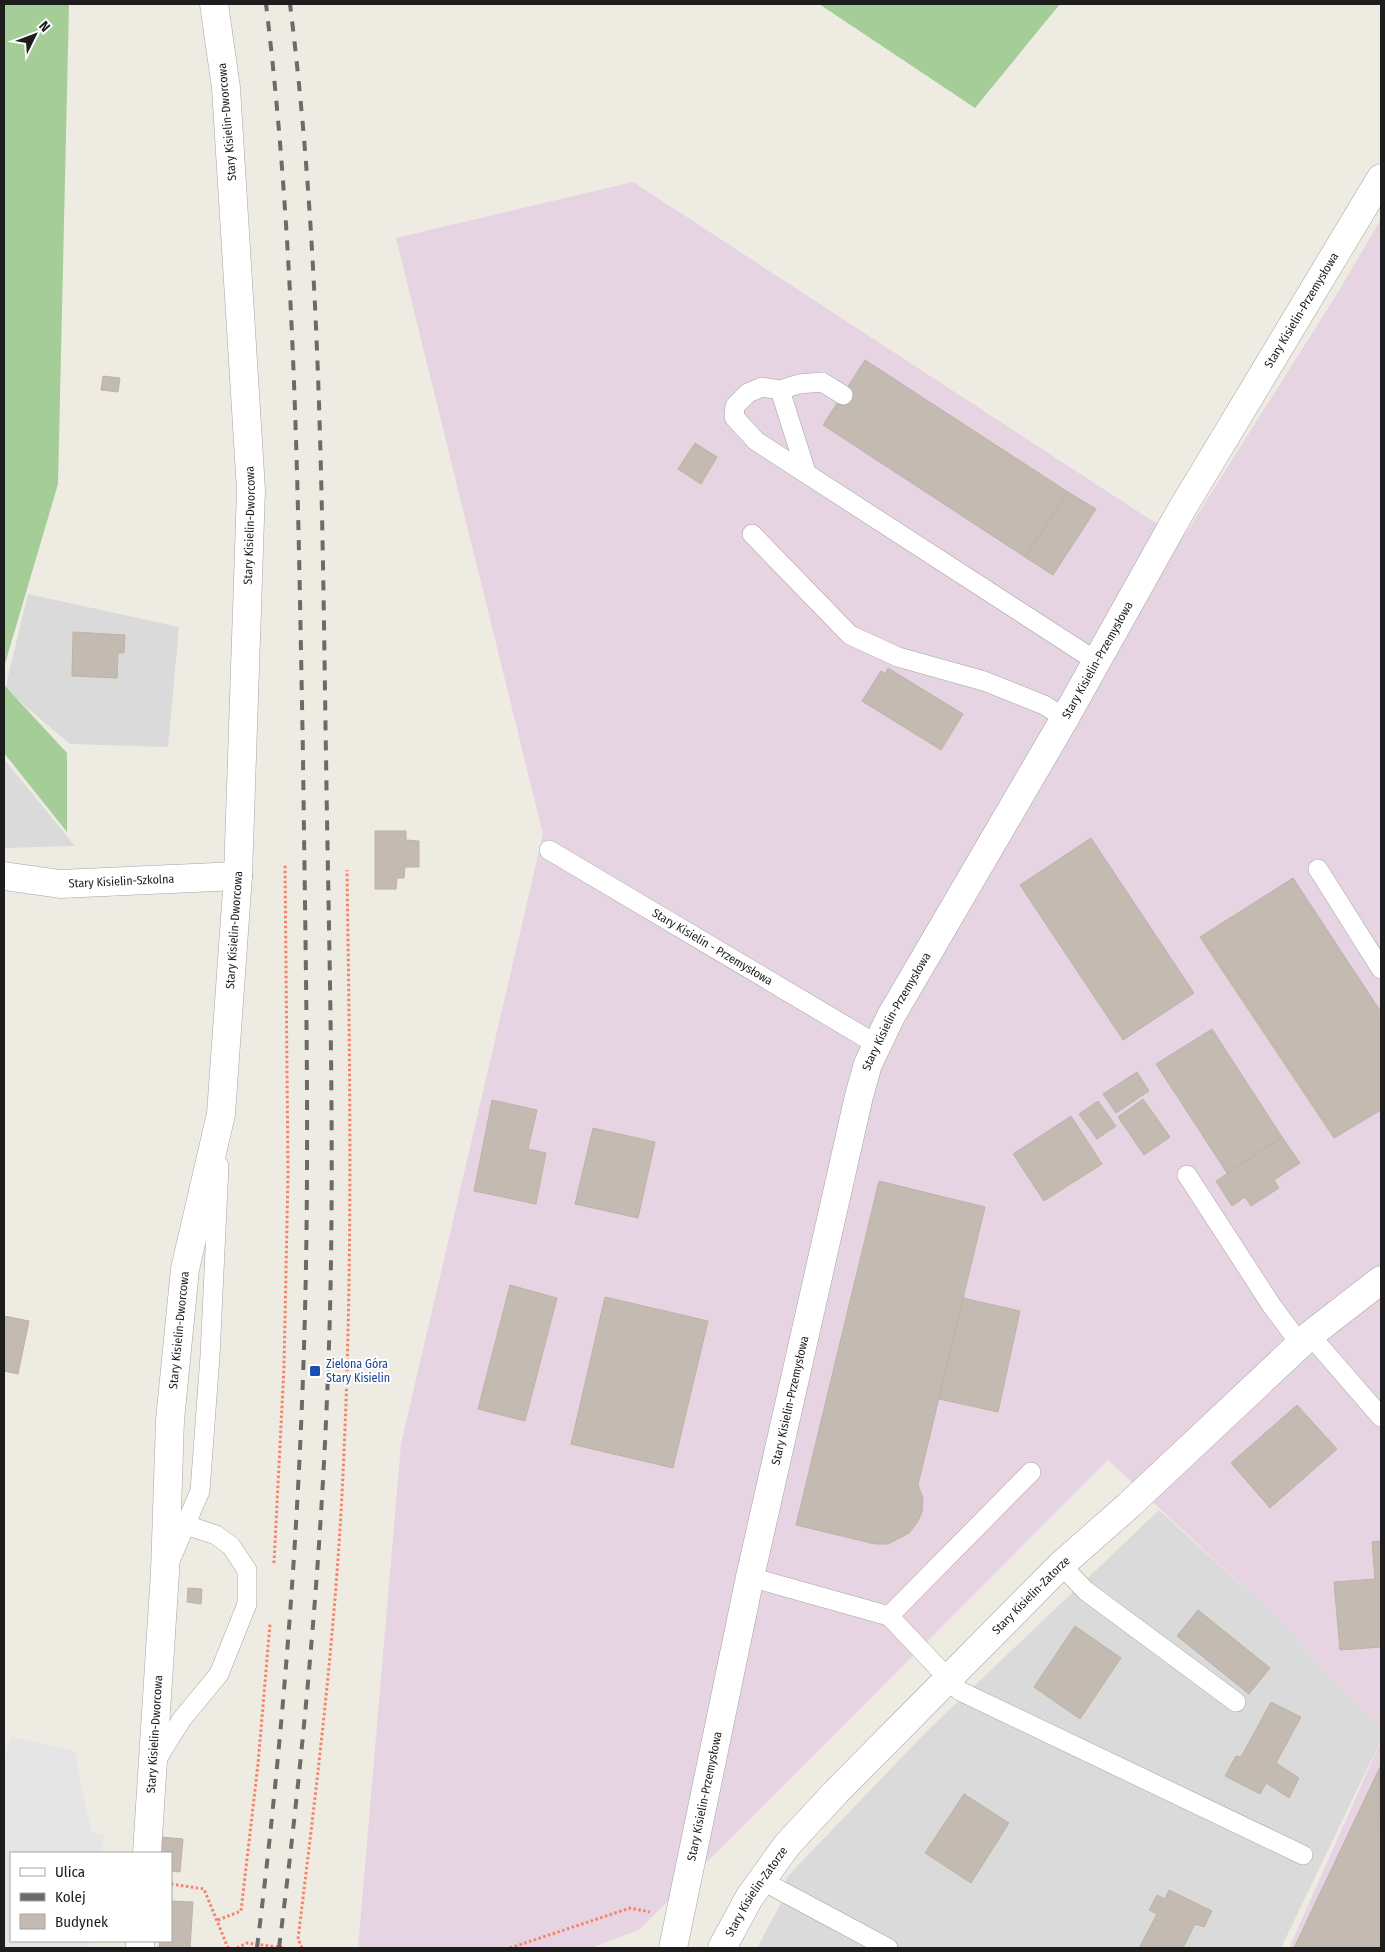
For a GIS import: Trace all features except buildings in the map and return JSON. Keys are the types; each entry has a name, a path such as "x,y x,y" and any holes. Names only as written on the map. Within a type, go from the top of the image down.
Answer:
{"street":[{"name":"Stary Kisielin-Dworcowa","path":"147,1852 165,1572 170,1420 185,1268 221,1114 238,876 251,490 226,88 214,4"},
{"name":"Stary Kisielin-Przemysłowa","path":"673,1948 750,1577 859,1096 876,1044 1065,718 1179,514 1381,178"},
{"name":"Stary Kisielin-Szkolna","path":"4,876 60,884 238,876"},
{"name":"Stary Kisielin-Zatorze","path":"722,1948 742,1910 761,1880 787,1846 830,1798 1062,1565 1128,1506 1305,1340 1381,1280"}],"lane":[{"path":"843,394 822,382 799,384 780,390 762,387 748,392 735,406 734,417 756,441 1096,661"},
{"path":"780,390 806,472"},
{"path":"752,534 850,635 898,657 984,681 1044,705 1065,718"},
{"name":"Stary Kisielin - Przemysłowa","path":"549,850 876,1044"},
{"path":"1318,870 1381,969"},
{"path":"165,1572 200,1491 210,1356 221,1114"},
{"path":"1187,1175 1272,1306 1381,1418"},
{"path":"889,1616 1031,1472"},
{"path":"152,1766 182,1719 219,1674 247,1604 247,1570 231,1546 216,1535 186,1525"},
{"path":"1062,1565 1086,1591 1236,1702"},
{"path":"750,1577 889,1616 960,1691 1303,1855"},
{"path":"761,1880 888,1948"}],"path":[{"path":"274,1564 284,1357 288,1202 285,864"},
{"path":"302,1948 298,1939 329,1672 343,1475 351,1168 347,870"},
{"path":"218,1920 241,1911 258,1764 270,1624"},
{"path":"172,1884 204,1888 228,1948"},
{"path":"510,1948 630,1908 678,1918"},
{"path":"237,1948 247,1943 285,1948"}],"shaded area":[{"path":"633,182 1151,520 1184,536 1337,294 1381,219 1381,1726 1250,1593 1108,1460 639,1930 591,1948 358,1948 401,1444 543,834 396,238"},
{"path":"28,594 179,627 168,747 70,744 5,689"},
{"path":"4,759 75,846 4,848"},
{"path":"1159,1510 1250,1593 1381,1726 1381,1740 1281,1948 757,1948 781,1903 787,1877 927,1731"},
{"path":"12,1737 75,1751 92,1832 104,1836 102,1852 10,1852 10,1942 90,1942 89,1948 4,1948 4,1758"},
{"path":"1381,1741 1381,1948 1289,1948"}],"green space":[{"path":"4,4 69,4 58,484 4,667"},
{"path":"819,4 1060,4 975,108"},
{"path":"4,685 67,753 67,832 4,753"}],"railway":[{"path":"257,1948 284,1693 296,1522 304,1351 307,1201 303,756 294,379 284,191 266,4"},
{"path":"279,1948 296,1805 321,1517 328,1373 332,1142 323,568 318,379 308,191 290,4"}],"place":[{"name":"Zielona Góra Stary Kisielin","path":"315,1371"}]}
